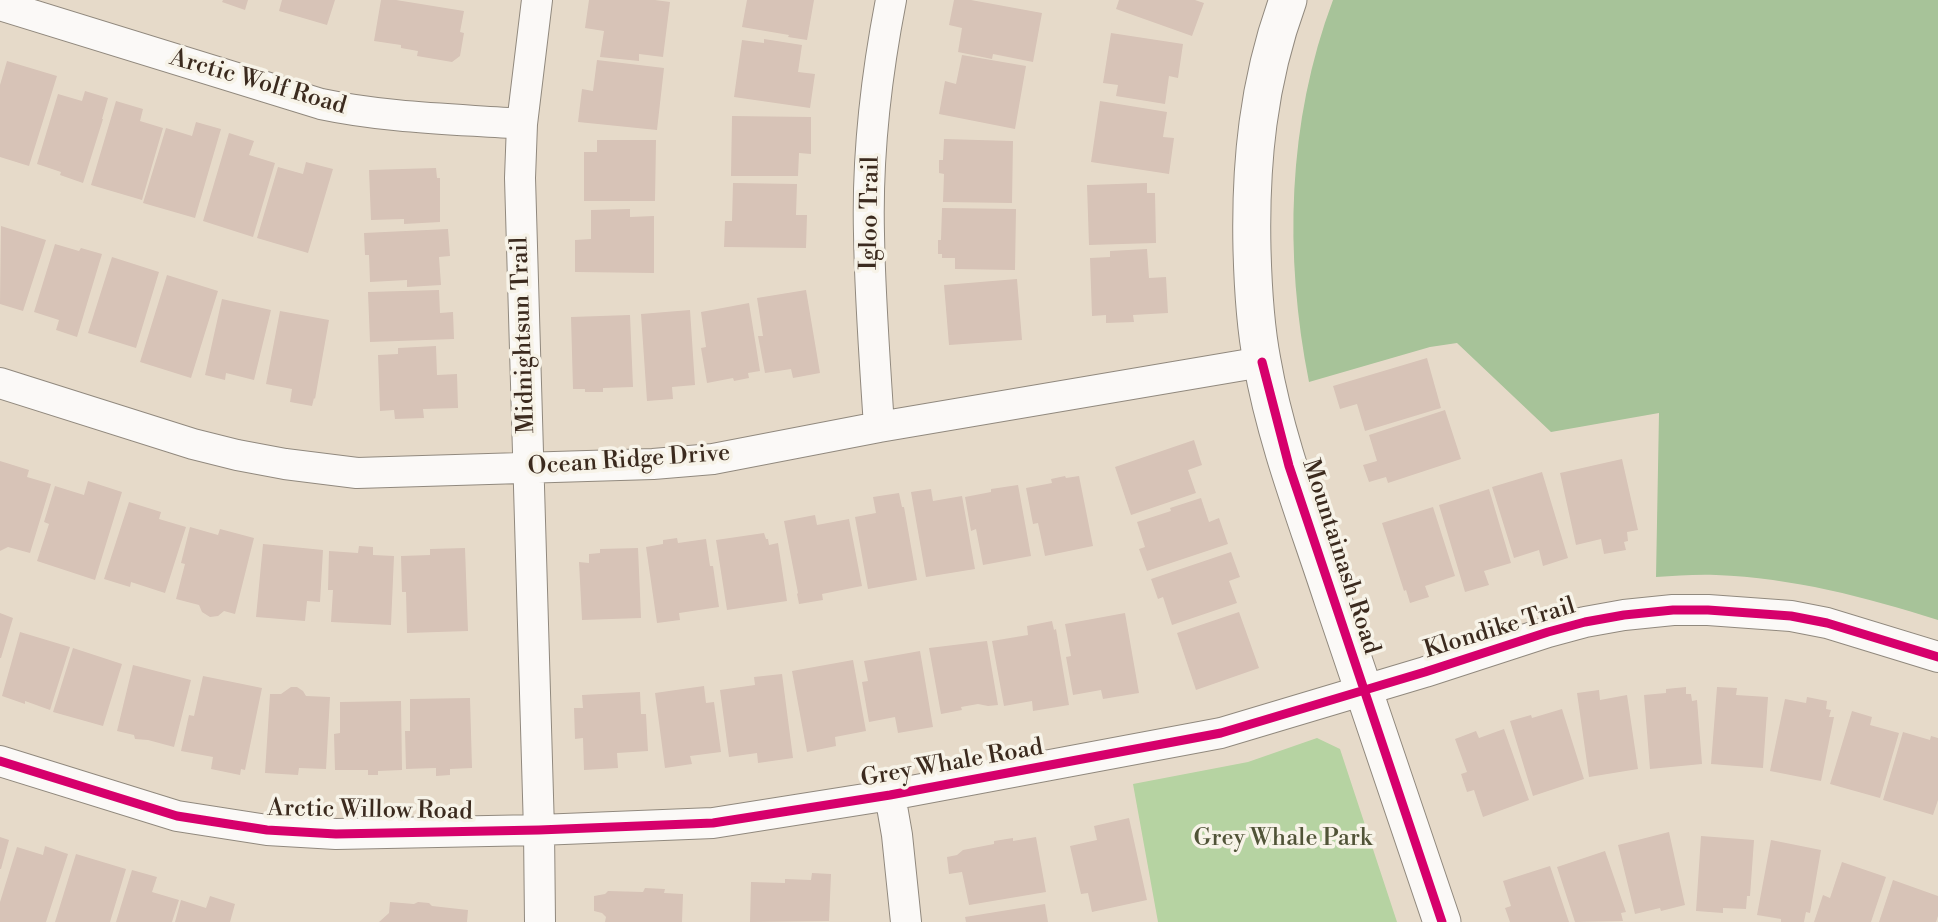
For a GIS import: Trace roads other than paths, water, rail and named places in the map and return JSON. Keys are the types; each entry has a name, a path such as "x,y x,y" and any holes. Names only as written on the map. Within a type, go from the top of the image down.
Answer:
{"street":[{"name":"Midnightsun Trail","path":"537,0 522,124 520,178 540,922"},
{"name":"Igloo Trail","path":"879,427 869,233 870,174 882,48 891,0"},
{"name":"Mountainash Road","path":"1288,0 1266,72 1255,144 1252,190 1253,278 1262,362 1289,466 1442,922"},
{"name":"Arctic Wolf Road","path":"0,5 321,104 391,115 522,124"},
{"name":"Ocean Ridge Drive","path":"0,383 193,444 285,464 357,473 653,464 713,459 879,427 1262,362"},
{"name":"Klondike Trail","path":"1364,690 1585,622 1673,610 1791,616 1837,626 1938,657"},
{"name":"Grey Whale Road","path":"539,831 713,823 890,795 1221,733 1364,690"},
{"name":"Arctic Willow Road","path":"0,761 177,816 256,829 336,834 539,831"},
{"path":"890,795 906,922"}],"park label":[{"name":"Grey Whale Park","path":"1283,839"}]}
